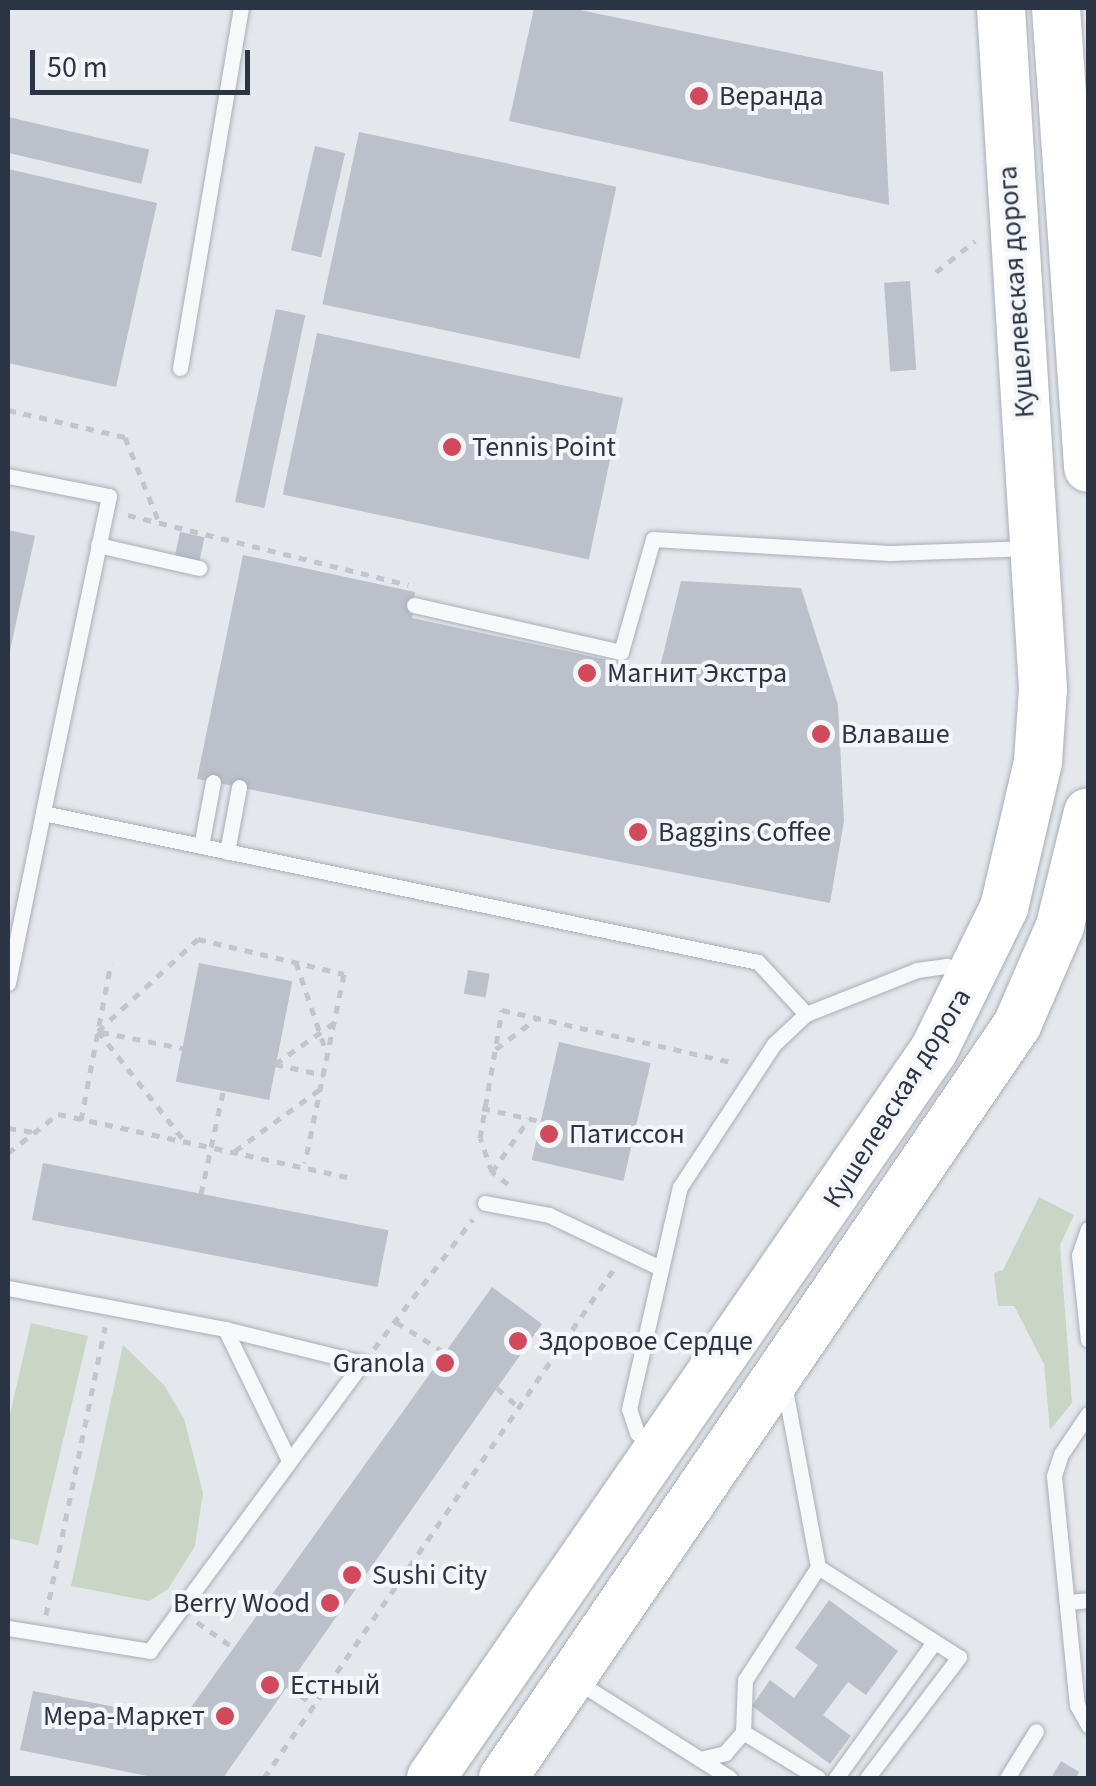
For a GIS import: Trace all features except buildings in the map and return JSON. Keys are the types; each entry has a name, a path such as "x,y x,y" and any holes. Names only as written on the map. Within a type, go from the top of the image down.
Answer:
{"main road":[{"name":"Кушелевская дорога","path":"431,1778 934,1050 974,977 1004,908 1038,762 1043,689 1000,60 1001,8"},
{"path":"1056,8 1088,468"},
{"name":"Кушелевская дорога","path":"504,1778 1017,1025 1060,926 1088,812"}],"lane":[{"path":"180,368 240,8"},
{"path":"8,476 109,496 8,983"},
{"path":"414,605 621,652 653,539 890,553 1036,548"},
{"path":"98,546 198,568"},
{"path":"201,846 213,782"},
{"path":"227,852 239,787"},
{"path":"43,813 758,962 806,1014"},
{"path":"658,1450 637,1433 629,1409 658,1266 680,1187 774,1044 806,1014 918,970 947,966 974,977"},
{"path":"485,1203 549,1215 595,1232 624,1254 658,1266"},
{"path":"1088,1229 1080,1255 1088,1340"},
{"path":"8,1288 225,1329 362,1363 150,1651 8,1628"},
{"path":"225,1329 289,1460"},
{"path":"700,1759 724,1753 743,1732 744,1680 818,1567 782,1370"},
{"path":"1088,1414 1060,1454 1054,1476 1077,1704 1088,1725"},
{"path":"818,1567 959,1657 866,1778"},
{"path":"1067,1602 1088,1600"},
{"path":"836,1778 934,1642"},
{"path":"572,1678 730,1778"},
{"path":"1007,1778 1036,1731"},
{"path":"743,1732 818,1778"}],"path":[{"path":"936,272 975,241"},
{"path":"8,410 125,437 158,520"},
{"path":"106,512 158,520 425,589"},
{"path":"98,1032 198,939 344,974 305,1164"},
{"path":"296,962 328,1057"},
{"path":"80,1120 111,963"},
{"path":"512,1186 492,1172 480,1138 482,1108 502,1010 731,1062"},
{"path":"494,1050 538,1018"},
{"path":"324,1074 275,1064 334,1023"},
{"path":"98,1032 182,1048"},
{"path":"98,1032 184,1140"},
{"path":"235,1151 322,1088"},
{"path":"201,1194 223,1092"},
{"path":"482,1108 540,1121"},
{"path":"8,1153 58,1114 305,1164 348,1177"},
{"path":"492,1172 529,1119"},
{"path":"8,1128 34,1132"},
{"path":"362,1363 485,1203"},
{"path":"264,1778 624,1254"},
{"path":"43,1633 110,1308"},
{"path":"396,1322 444,1352"},
{"path":"496,1388 519,1408"},
{"path":"179,1610 231,1646"},
{"path":"288,1685 314,1706"}],"green space":[{"path":"1039,1197 1074,1215 1060,1245 1072,1403 1050,1430 1044,1364 1014,1306 998,1306 994,1273 1003,1270"},
{"path":"31,1323 88,1336 38,1545 8,1538 8,1423"},
{"path":"123,1345 164,1385 184,1419 203,1493 195,1546 168,1589 149,1601 71,1586"}],"place":[{"name":"Веранда","path":"699,96"},
{"name":"Tennis Point","path":"452,447"},
{"name":"Магнит Экстра","path":"587,673"},
{"name":"Влаваше","path":"821,734"},
{"name":"Baggins Coffee","path":"638,832"},
{"name":"Патиссон","path":"549,1134"},
{"name":"Здоровое Сердце","path":"518,1341"},
{"name":"Granola","path":"445,1363"},
{"name":"Sushi City","path":"352,1575"},
{"name":"Berry Wood","path":"330,1603"},
{"name":"Естный","path":"270,1685"},
{"name":"Мера-Маркет","path":"225,1716"}]}
